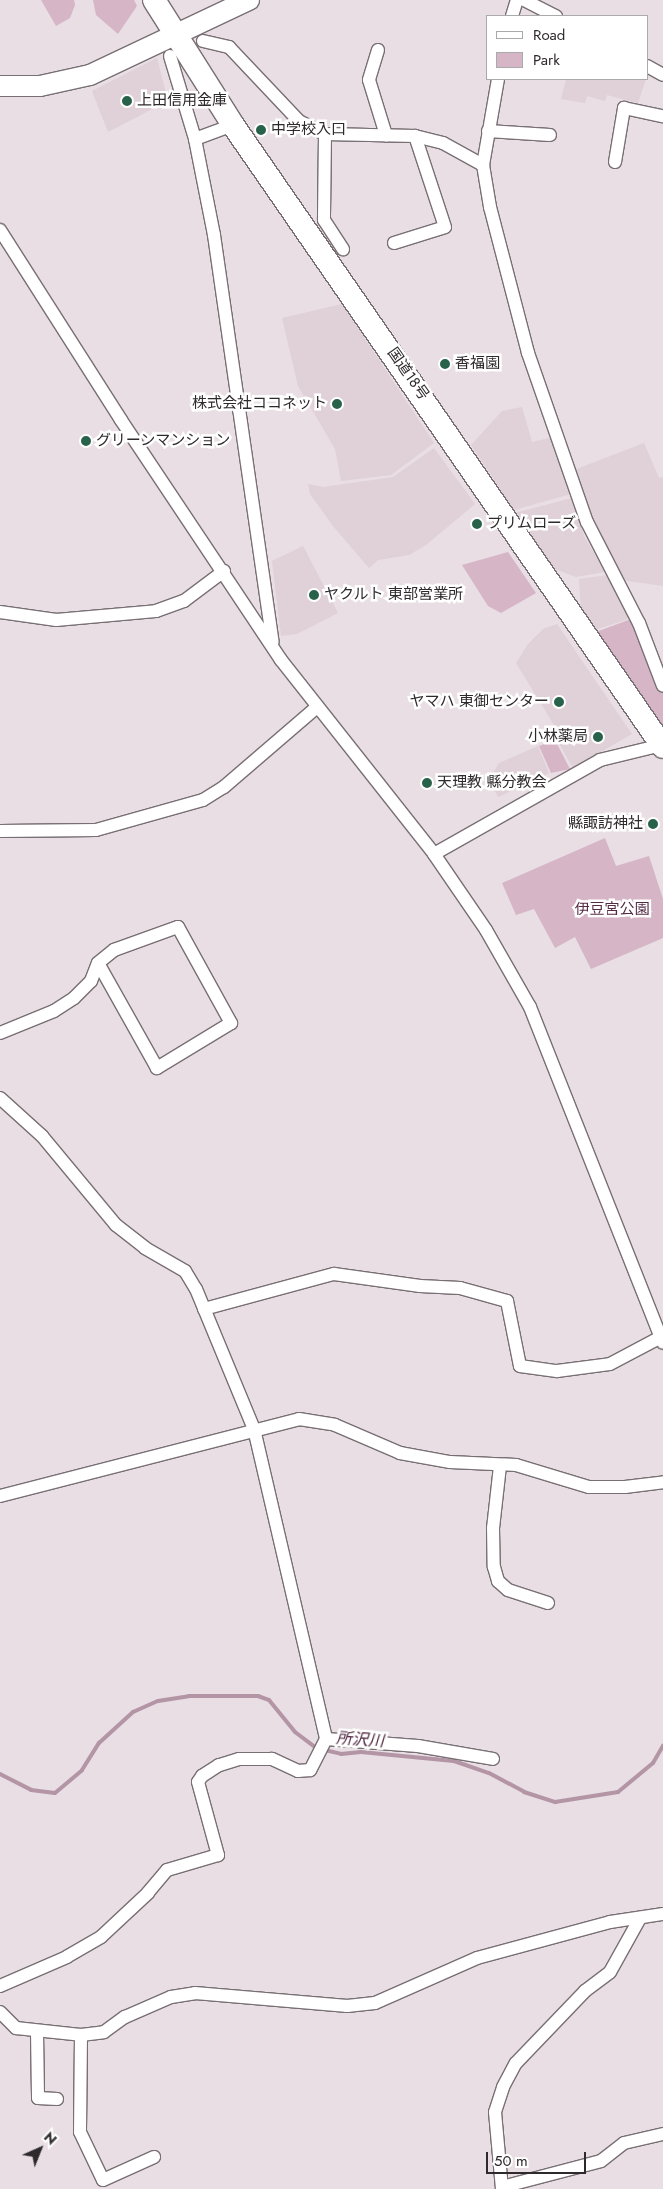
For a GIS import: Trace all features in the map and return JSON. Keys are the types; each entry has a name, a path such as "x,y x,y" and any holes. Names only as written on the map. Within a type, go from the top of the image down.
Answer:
{"highway":[{"name":"国道18号","path":"154,0 233,125 663,746"}],"main road":[{"path":"0,86 26,88 79,78 248,0"}],"street":[{"path":"512,15 517,0"},
{"path":"524,0 554,15"},
{"path":"203,41 229,47 300,121 325,134 415,136 443,142 483,165"},
{"path":"378,50 369,80 386,135"},
{"path":"170,56 195,139 236,371 273,644"},
{"path":"648,67 663,75"},
{"path":"498,80 483,165 490,207 528,353 587,522 639,623 663,686"},
{"path":"615,162 624,108 663,116"},
{"path":"195,139 233,125"},
{"path":"488,131 550,135"},
{"path":"325,134 324,220 343,249"},
{"path":"394,244 445,228 415,136"},
{"path":"0,230 121,420 273,644 317,707 434,854 486,930 530,1007 662,1340 610,1364 557,1372 520,1366 507,1301 460,1288 420,1286 334,1274 204,1308"},
{"path":"0,612 56,620 156,611 184,601 224,571"},
{"path":"0,831 96,830 203,800 224,788 317,707"},
{"path":"434,854 600,760 663,746"},
{"path":"0,1032 54,1011 74,998 91,981 98,963 114,950 178,927 231,1023 157,1068 98,963"},
{"path":"0,1098 42,1136 116,1224 146,1248 186,1271 204,1308 254,1430 326,1739 319,1757 310,1770 298,1771 272,1759 239,1759 219,1765 202,1776 198,1782 218,1856 167,1870 148,1893 101,1937 67,1957 0,1986"},
{"path":"0,1496 299,1419 318,1420 400,1453 500,1466 516,1465 589,1486 625,1487 663,1482"},
{"path":"500,1466 493,1528 494,1566 498,1581 508,1590 548,1603"},
{"path":"326,1739 418,1746 493,1759"},
{"path":"0,2012 16,2028 37,2032 81,2035 104,2032 125,2017 171,1997 195,1993 348,2006 375,2002 477,1958 610,1922 663,1914"},
{"path":"640,1918 610,1972 585,1991 516,2062 503,2087 495,2112 502,2188 601,2161 624,2143 663,2134"},
{"path":"37,2032 38,2098 57,2099"},
{"path":"81,2035 80,2132 103,2180 154,2157"}],"shaded area":[{"path":"157,58 168,101 108,132 92,91"},
{"path":"566,80 646,80 638,103 607,95 605,101 587,96 585,103 561,99"},
{"path":"342,304 434,443 391,475 341,481 335,449 298,386 282,318"},
{"path":"522,407 532,442 554,437 571,494 514,510 471,445 502,411"},
{"path":"644,443 659,478 663,477 663,586 621,580 592,521 574,470"},
{"path":"434,448 475,504 426,545 409,555 378,560 369,568 333,526 310,494 308,484 323,487 393,477"},
{"path":"572,498 584,536 605,572 576,577 552,568 515,513"},
{"path":"303,546 338,613 297,634 281,636 272,561"},
{"path":"608,575 631,618 595,630 581,609 579,579"},
{"path":"557,624 632,734 573,768 558,742 562,738 516,663 528,644 543,629"},
{"path":"538,746 549,773 498,797 489,780 499,763"}],"green space":[{"path":"41,0 74,0 75,5 70,18 56,26"},
{"path":"93,0 134,0 137,6 118,34 96,15"},
{"path":"508,552 536,593 501,613 488,606 462,565"},
{"path":"631,619 663,692 663,726 596,632"},
{"path":"555,740 570,769 551,773 539,746"},
{"name":"伊豆宮公園","path":"605,838 616,866 649,856 663,899 663,938 591,969 575,937 555,948 534,909 516,915 502,883"}],"waterway":[{"name":"所沢川","path":"0,1774 31,1790 55,1793 82,1770 99,1743 133,1712 158,1701 189,1696 258,1696 269,1700 295,1732 316,1748 341,1754 361,1752 454,1761 489,1773 524,1792 555,1802 618,1792 653,1763 663,1746"}],"place":[{"name":"上田信用金庫","path":"127,101"},
{"name":"中学校入口","path":"261,130"},
{"name":"香福園","path":"445,364"},
{"name":"株式会社ココネット","path":"337,404"},
{"name":"グリーンマンション","path":"86,441"},
{"name":"プリムローズ","path":"477,524"},
{"name":"ヤクルト 東部営業所","path":"314,595"},
{"name":"ヤマハ 東御センター","path":"559,702"},
{"name":"小林薬局","path":"598,737"},
{"name":"天理教 縣分教会","path":"427,783"},
{"name":"縣諏訪神社","path":"653,824"}]}
